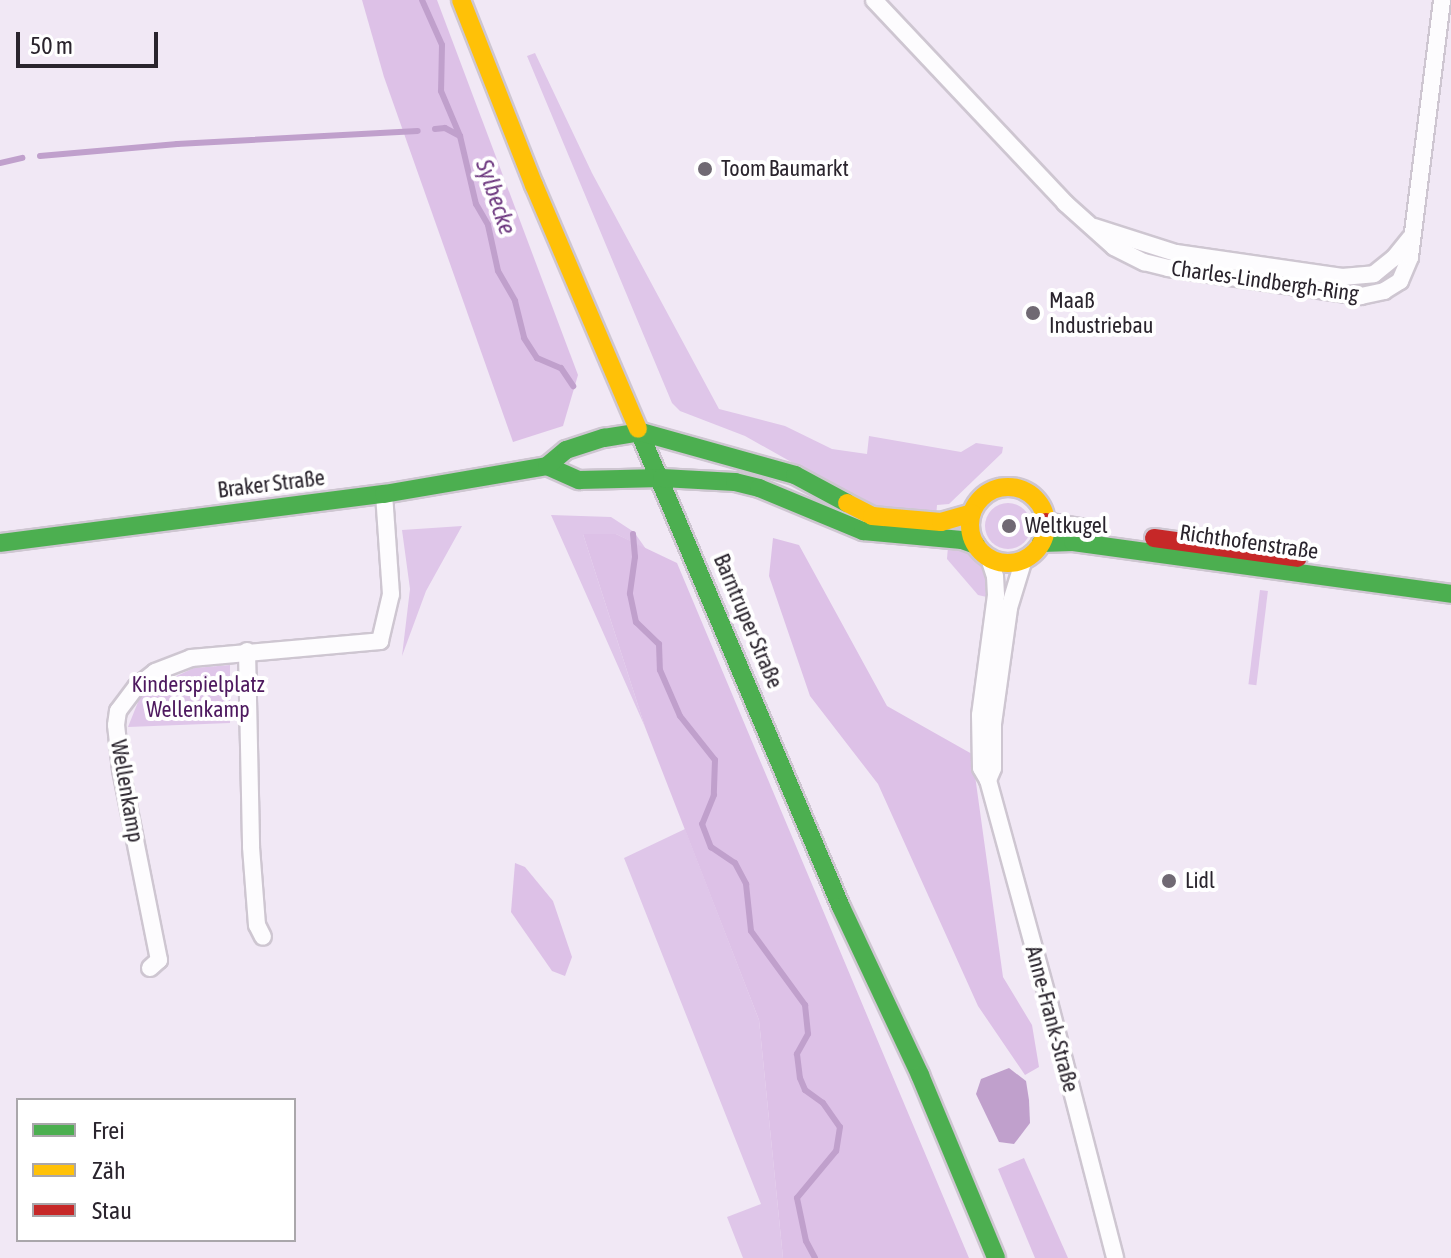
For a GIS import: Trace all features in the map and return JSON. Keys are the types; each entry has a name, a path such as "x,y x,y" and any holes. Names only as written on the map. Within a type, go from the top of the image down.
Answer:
{"street":[{"name":"Barntruper Straße","path":"461,0 510,127 662,478 841,907 913,1061 996,1258"},
{"name":"Charles-Lindbergh-Ring","path":"874,0 1065,203 1094,227 1176,253 1342,277 1363,277 1383,268 1410,238 1442,0"},
{"name":"Braker Straße","path":"0,543 384,494 547,466 566,450 604,438 641,432"},
{"path":"641,432 795,475 872,516 941,522 972,513"},
{"path":"547,466 579,480 662,478 735,482 759,488 863,531 962,540 982,551 1003,562 1024,559 1041,543 1046,522 1039,503 1016,488 998,488 987,493 972,513 971,535 982,551"},
{"name":"Wellenkamp","path":"150,968 159,960 121,770 116,725 118,711 136,687 155,672 191,658 380,641 391,594 384,494"},
{"name":"Richthofenstraße","path":"1046,522 1451,579"},
{"name":"Richthofenstraße","path":"1041,543 1073,542 1451,594"},
{"name":"Anne-Frank-Straße","path":"982,551 995,576 996,595 983,686 981,768 988,780 1115,1258"},
{"name":"Anne-Frank-Straße","path":"988,780 993,768 993,724 1009,608 1024,559"},
{"path":"247,651 251,847 257,925 263,937"}],"green space":[{"path":"535,53 592,173 719,409 785,426 832,449 867,454 869,436 961,452 976,443 1003,447 1002,453 949,504 937,505 936,518 880,512 745,436 680,411 672,403 527,56"},
{"path":"1008,503 1025,509 1031,526 1025,543 1008,549 991,543 985,526 991,509"},
{"path":"551,515 611,517 634,532 646,549 616,534 583,534 645,727"},
{"path":"462,526 426,591 402,656 410,589 402,530"},
{"path":"948,546 970,551 979,561 986,573 991,598 978,595 947,559"},
{"path":"1260,590 1268,591 1256,685 1248,684"},
{"name":"Kinderspielplatz Wellenkamp","path":"230,665 230,723 128,727 142,692 194,668"},
{"path":"685,829 759,1020 783,1258 743,1258 727,1217 761,1204 624,858"}],"shaded area":[{"path":"362,0 437,0 578,375 563,426 513,442 384,77"},
{"path":"583,534 616,534 677,563 969,1258 783,1258 759,1020 645,727"},
{"path":"773,538 799,545 887,706 972,754 1003,977 1032,1025 1039,1067 1025,1075 978,1006 878,784 810,696 769,576"},
{"path":"515,863 525,867 553,901 572,957 565,976 552,971 511,912"},
{"path":"1009,1068 1026,1081 1029,1100 1030,1123 1014,1144 999,1142 976,1094 981,1079"},
{"path":"1024,1158 1068,1258 1035,1258 998,1169"}],"waterway":[{"name":"Sylbecke","path":"422,0 442,45 441,91 460,136 476,204 488,225 498,271 515,301 524,338 537,358 561,368 573,386"},
{"path":"435,129 445,128 460,136"},
{"path":"40,156 177,144 418,131"},
{"path":"0,163 22,158"},
{"name":"Sylbecke","path":"633,534 635,557 630,594 636,622 659,644 660,670 680,716 715,760 714,795 702,824 711,847 735,863 746,884 751,931 805,1005 808,1034 797,1054 800,1078 805,1090 823,1103 840,1127 836,1151 797,1198 806,1241 815,1258"}],"traffic: fast":[{"path":"638,429 841,907 920,1075 996,1258"},
{"path":"0,543 384,494 547,466 566,450 604,438 641,432 795,475 847,503"},
{"path":"547,466 579,480 662,478 735,482 759,488 863,531 962,540 976,545"},
{"path":"1041,543 1073,542 1451,594"}],"traffic: slow":[{"path":"461,0 534,185 638,429"},
{"path":"1008,487 1022,490 1035,498 1043,511 1046,525 1043,539 1035,552 1022,560 1008,563 994,560 981,552 973,539 970,525 973,511 981,498 994,490 1008,487"},
{"path":"847,503 872,516 941,522 972,513"}],"traffic: jam":[{"path":"1046,522 1084,529"},
{"path":"1154,538 1298,558"}],"place":[{"name":"Toom Baumarkt","path":"705,169"},
{"name":"Maaß Industriebau","path":"1033,313"},
{"name":"Weltkugel","path":"1009,526"},
{"name":"Lidl","path":"1169,881"}]}
